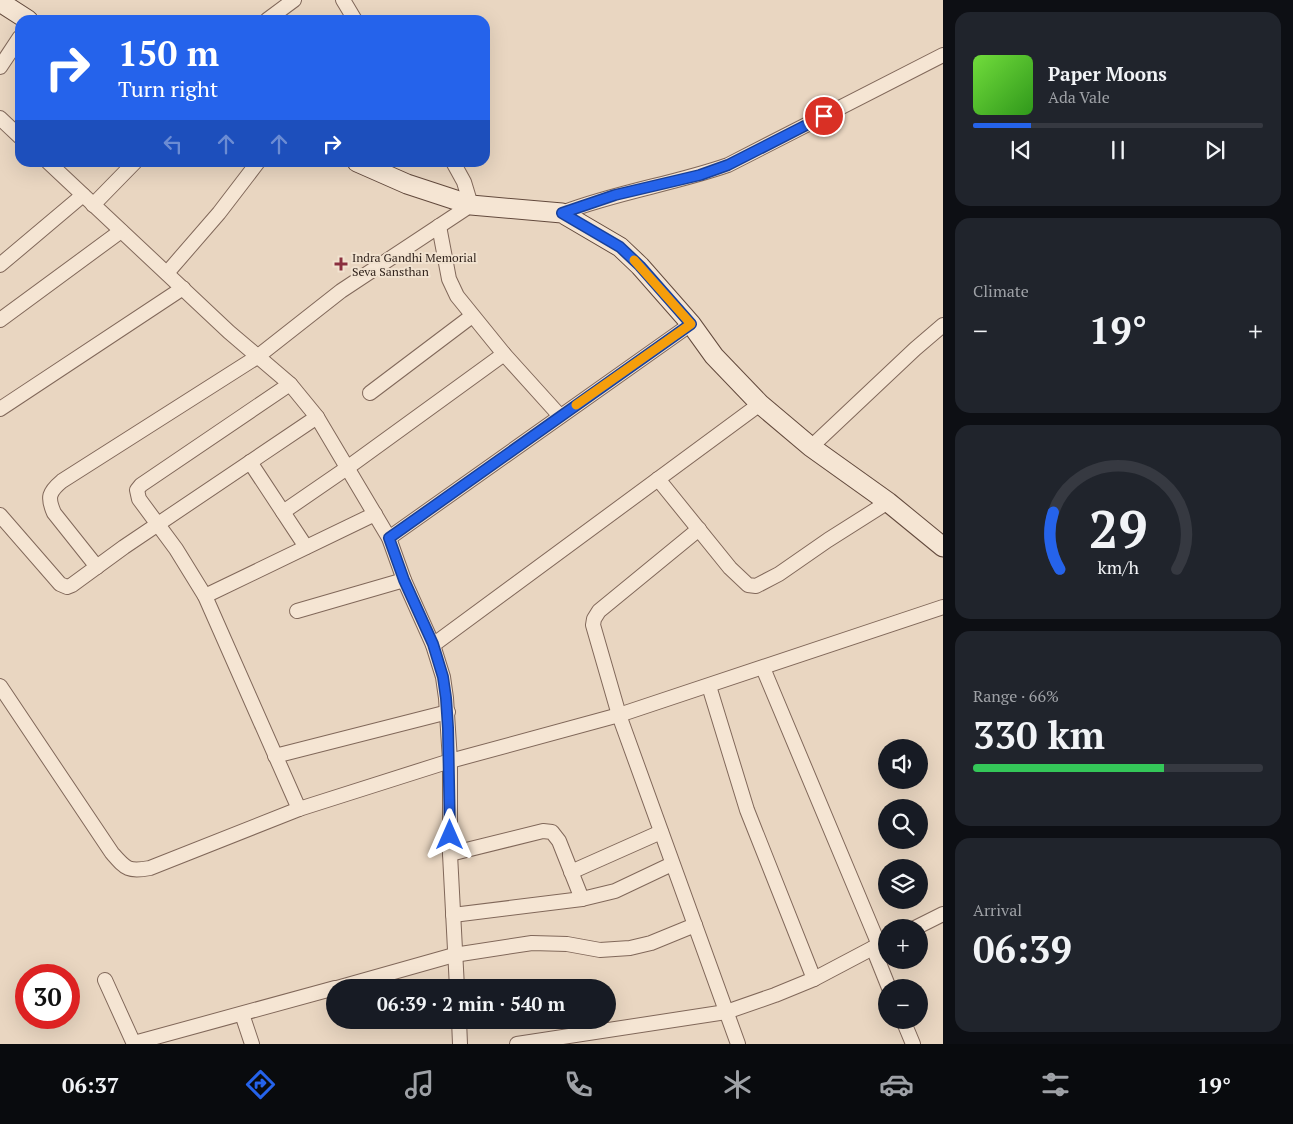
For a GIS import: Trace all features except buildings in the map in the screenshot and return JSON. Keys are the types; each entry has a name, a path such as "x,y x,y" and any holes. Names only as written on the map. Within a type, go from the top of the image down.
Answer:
{"street":[{"path":"274,15 294,0"},
{"path":"343,0 352,15"},
{"path":"0,2 20,15"},
{"path":"0,67 15,44"},
{"path":"368,167 407,184 471,205 562,213 615,195 700,175 728,165 943,55"},
{"path":"0,118 15,132"},
{"path":"53,167 256,357 290,384 317,417 389,538 404,580 433,644 443,677 448,712 450,854 455,979"},
{"path":"0,264 88,200 129,167"},
{"path":"167,273 219,213 254,167"},
{"path":"456,167 464,182 471,205"},
{"path":"97,567 54,513 50,496 54,488 256,357 341,292 471,205"},
{"path":"562,213 620,247 640,266 691,324 714,356 760,404 811,447 888,502 943,546"},
{"path":"439,226 449,280 457,296 504,354 560,416"},
{"path":"0,320 121,231"},
{"path":"0,409 183,288"},
{"path":"370,393 472,316"},
{"path":"389,538 691,324"},
{"path":"811,447 915,348 943,325"},
{"path":"283,512 504,354"},
{"path":"290,384 141,485 137,490 139,499 176,549 205,596 299,809"},
{"path":"433,644 760,404"},
{"path":"0,514 60,584 67,587 317,417"},
{"path":"250,462 306,547"},
{"path":"658,479 730,568 748,585 756,586 778,574 888,502"},
{"path":"205,596 375,514"},
{"path":"699,529 599,611 593,625 619,715 738,1044"},
{"path":"297,611 404,580"},
{"path":"0,686 112,853 124,868 135,871 150,868 299,809 450,761 619,715 943,607"},
{"path":"763,668 878,940"},
{"path":"709,686 742,795 814,979"},
{"path":"275,756 448,712"},
{"path":"450,854 543,831 552,832 559,841 582,899"},
{"path":"572,872 661,832"},
{"path":"453,915 582,899 615,891 672,864"},
{"path":"928,922 943,914"},
{"path":"368,979 454,955 532,943 567,944 600,950 630,948 651,943 695,926"},
{"path":"517,1044 726,1012 814,979 878,946"},
{"path":"105,980 134,1044 326,991"},
{"path":"242,1014 252,1044"},
{"path":"459,1029 460,1044"},
{"path":"907,1029 913,1044"}],"slow traffic":[{"path":"576,405 691,324 634,260"}],"place":[{"name":"Indra Gandhi Memorial Seva Sansthan","path":"341,264"}],"route":[{"path":"450,835 450,761 443,677 433,644 404,580 389,538 691,324 640,266 620,247 562,213 615,195 700,175 728,165 824,116"}]}
